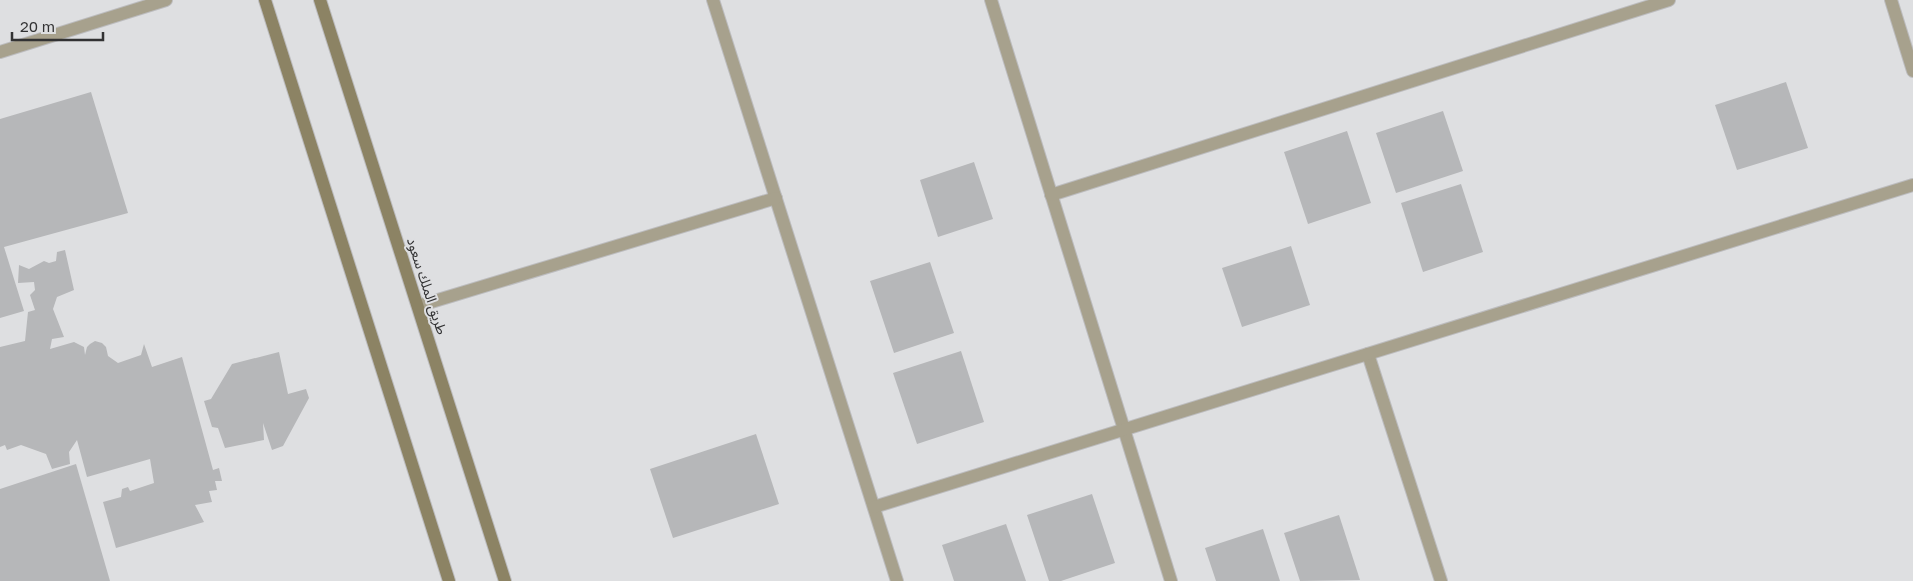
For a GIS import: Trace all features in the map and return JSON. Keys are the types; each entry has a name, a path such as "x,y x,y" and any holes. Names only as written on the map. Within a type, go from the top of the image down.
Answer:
{"street":[{"path":"0,52 166,0"},
{"path":"265,0 449,581"},
{"name":"طريق الملك سعود","path":"320,0 505,581"},
{"path":"713,0 897,581"},
{"path":"991,0 1171,581"},
{"path":"1050,195 1669,0"},
{"path":"1891,0 1913,71"},
{"path":"874,507 1913,185"},
{"path":"418,306 776,198"},
{"path":"1368,354 1441,581"}],"building":[{"path":"1786,82 1808,148 1737,170 1715,105"},
{"path":"91,92 128,213 4,247 24,311 0,318 0,119"},
{"path":"1443,111 1463,171 1396,193 1376,133"},
{"path":"1347,131 1371,203 1308,224 1284,152"},
{"path":"974,162 993,219 938,237 920,180"},
{"path":"1461,184 1483,252 1423,272 1401,203"},
{"path":"1291,246 1310,305 1242,327 1222,268"},
{"path":"65,250 74,290 57,297 53,309 64,337 52,339 50,349 74,342 84,347 85,355 87,347 95,341 102,343 106,347 108,356 118,363 141,355 144,344 152,367 182,357 213,470 219,468 222,481 215,481 217,490 209,491 212,502 195,505 204,522 116,548 103,502 121,497 122,489 128,487 130,491 154,483 150,459 87,477 77,440 69,452 70,464 52,469 46,454 21,445 7,450 5,445 0,447 0,347 25,341 28,312 35,310 30,295 35,290 34,282 18,283 19,265 29,269 44,261 49,263 56,261 57,252"},
{"path":"930,262 954,333 894,353 870,281"},
{"path":"961,351 984,422 917,444 893,373"},
{"path":"279,352 288,394 306,389 309,398 283,446 272,450 263,423 264,440 225,448 218,428 212,427 204,401 211,399 232,364"},
{"path":"756,434 779,504 673,538 650,469"},
{"path":"76,464 110,581 0,581 0,489"},
{"path":"1092,494 1115,563 1061,581 1049,581 1027,515"},
{"path":"1339,515 1360,580 1300,581 1284,533"},
{"path":"1006,524 1026,581 954,581 942,545"},
{"path":"1263,529 1280,581 1216,581 1205,548"}]}
